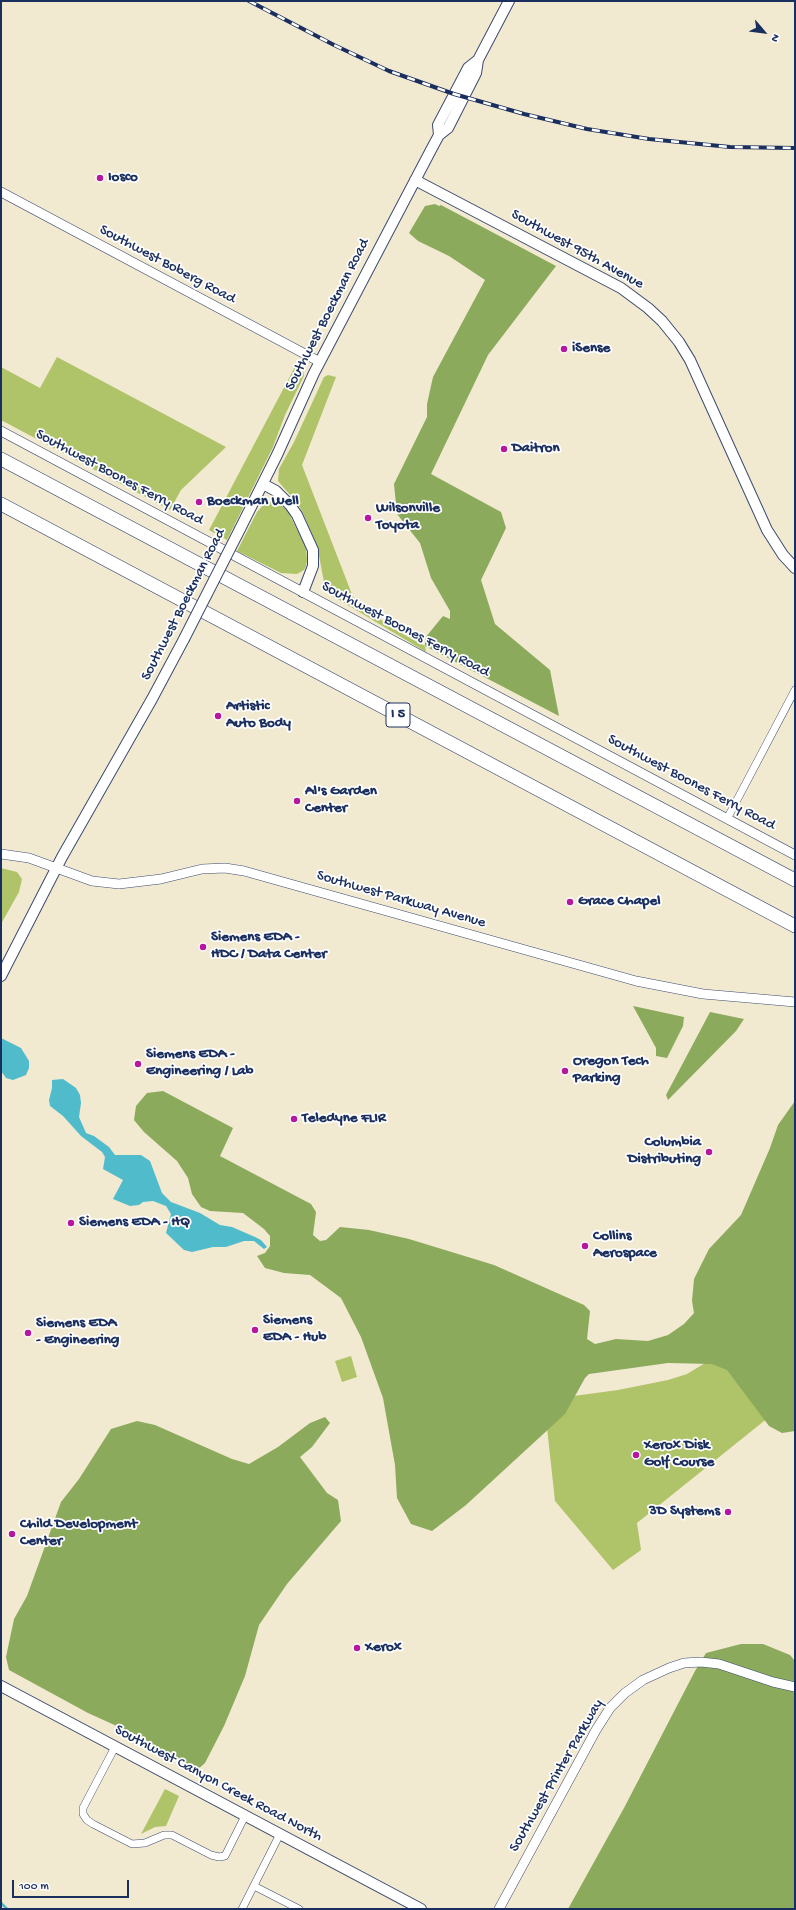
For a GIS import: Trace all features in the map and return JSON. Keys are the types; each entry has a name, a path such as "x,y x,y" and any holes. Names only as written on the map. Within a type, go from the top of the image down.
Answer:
{"highway":[{"path":"1,459 795,880"},
{"name":"I 5","path":"1,504 795,926"}],"main road":[{"name":"Southwest Boeckman Road","path":"1,976 56,868 152,699 184,639 263,484 320,362 439,135 438,124 468,68 478,60 509,1"},
{"name":"Southwest 95th Avenue","path":"415,180 621,288 662,320 680,342 690,360 767,530 783,555 795,568"},
{"path":"263,484 276,491 290,505 297,515 313,550 313,566 303,592"},
{"name":"Southwest Canyon Creek Road North","path":"1,1686 421,1909"}],"street":[{"name":"Southwest Boberg Road","path":"1,192 320,362"},
{"name":"Southwest Boones Ferry Road","path":"1,431 795,855"},
{"path":"727,819 795,690"},
{"name":"Southwest Parkway Avenue","path":"1,854 29,858 92,881 119,884 138,883 162,879 202,869 233,869 267,876 636,981 703,994 795,1002"},
{"name":"Southwest Printer Parkway","path":"499,1909 596,1730 610,1708 625,1693 643,1680 669,1668 684,1663 701,1662 719,1664 773,1682 795,1687"},
{"path":"115,1747 83,1808 83,1814 87,1820 93,1824 132,1844 145,1843 164,1835 172,1835 211,1855 219,1857 224,1856 245,1816"},
{"path":"242,1909 280,1834"},
{"path":"254,1886 299,1909"}],"green space":[{"path":"435,204 439,206 441,205 556,266 488,355 431,474 501,512 506,528 481,580 495,624 550,670 559,716 425,646 425,638 443,616 450,619 450,611 431,578 420,543 397,514 394,484 427,417 427,404 433,377 485,280 449,256 418,241 409,233 425,206"},
{"path":"57,357 226,447 181,490 170,510 1,420 1,367 40,388"},
{"path":"298,361 302,364 304,376 285,415 273,447 227,540 209,530"},
{"path":"328,375 336,377 302,465 353,597 390,627 425,646 426,652 331,595 324,582 317,545 302,511 278,481 279,469 294,442 324,377"},
{"path":"272,501 277,502 287,510 306,547 306,566 304,570 297,574 281,573 237,551 257,512 264,504"},
{"path":"1,868 17,872 22,879 19,892 1,924"},
{"path":"633,1006 684,1017 683,1026 667,1058 656,1056 656,1048"},
{"path":"710,1012 744,1019 736,1031 668,1100 666,1095"},
{"path":"163,1091 233,1128 220,1156 311,1204 316,1212 313,1235 320,1241 326,1240 340,1227 369,1230 409,1239 494,1265 584,1305 590,1311 587,1339 595,1344 616,1339 648,1341 668,1335 684,1324 694,1313 692,1301 694,1279 709,1249 741,1215 770,1148 778,1125 795,1101 795,1431 782,1433 769,1426 727,1370 712,1364 668,1363 589,1374 585,1378 565,1414 466,1505 432,1531 411,1524 397,1498 395,1465 383,1398 361,1337 341,1298 310,1275 284,1273 265,1268 257,1256 265,1253 270,1246 270,1236 264,1229 243,1213 210,1211 201,1207 192,1194 188,1178 177,1161 144,1132 134,1120 136,1106 147,1093"},
{"name":"Xerox Disk Golf Course","path":"720,1354 779,1409 637,1523 641,1550 613,1570 555,1501 544,1400 618,1390 668,1380 687,1374"},
{"path":"351,1356 357,1377 342,1382 335,1361"},
{"path":"325,1417 330,1423 312,1447 300,1457 327,1493 338,1500 341,1521 287,1584 259,1625 245,1676 224,1726 205,1763 196,1771 141,1737 88,1713 9,1670 6,1657 14,1619 27,1596 61,1502 79,1479 111,1429 137,1421 155,1425 232,1459 249,1464 278,1447 310,1423"},
{"path":"741,1644 763,1644 790,1655 795,1661 795,1909 568,1909 624,1808 695,1671 706,1653"},
{"path":"165,1789 179,1796 166,1826 155,1827 141,1834"}],"water":[{"path":"1,1038 21,1048 29,1061 29,1068 26,1075 13,1080 6,1078 1,1071"},
{"path":"63,1079 76,1088 80,1095 81,1103 79,1117 86,1133 94,1136 109,1147 115,1155 141,1155 150,1161 162,1193 171,1202 200,1213 220,1225 232,1227 255,1237 261,1240 267,1247 264,1249 254,1241 244,1241 226,1247 213,1247 192,1252 184,1250 166,1233 171,1214 166,1206 153,1201 130,1206 113,1199 123,1180 103,1169 105,1157 102,1152 81,1136 63,1116 50,1106 49,1100 52,1080"}],"waterway":[{"path":"1,1903 7,1909"}],"railway":[{"path":"249,1 334,45 389,71 454,94 524,114 587,129 649,139 730,147 795,148"}],"place":[{"name":"Iosco","path":"100,178"},
{"name":"iSense","path":"564,349"},
{"name":"Daitron","path":"504,449"},
{"name":"Boeckman Well","path":"199,502"},
{"name":"Wilsonville Toyota","path":"368,518"},
{"name":"Artistic Auto Body","path":"218,716"},
{"name":"Al's Garden Center","path":"297,801"},
{"name":"Grace Chapel","path":"570,902"},
{"name":"Siemens EDA - HDC / Data Center","path":"203,947"},
{"name":"Siemens EDA - Engineering / Lab","path":"138,1064"},
{"name":"Oregon Tech Parking","path":"565,1071"},
{"name":"Teledyne FLIR","path":"294,1119"},
{"name":"Columbia Distributing","path":"709,1152"},
{"name":"Siemens EDA - HQ","path":"71,1223"},
{"name":"Collins Aerospace","path":"585,1246"},
{"name":"Siemens EDA - Hub","path":"255,1330"},
{"name":"Siemens EDA - Engineering","path":"28,1333"},
{"name":"Xerox Disk Golf Course","path":"636,1455"},
{"name":"3D Systems","path":"728,1512"},
{"name":"Child Development Center","path":"12,1534"},
{"name":"Xerox","path":"357,1648"}]}
